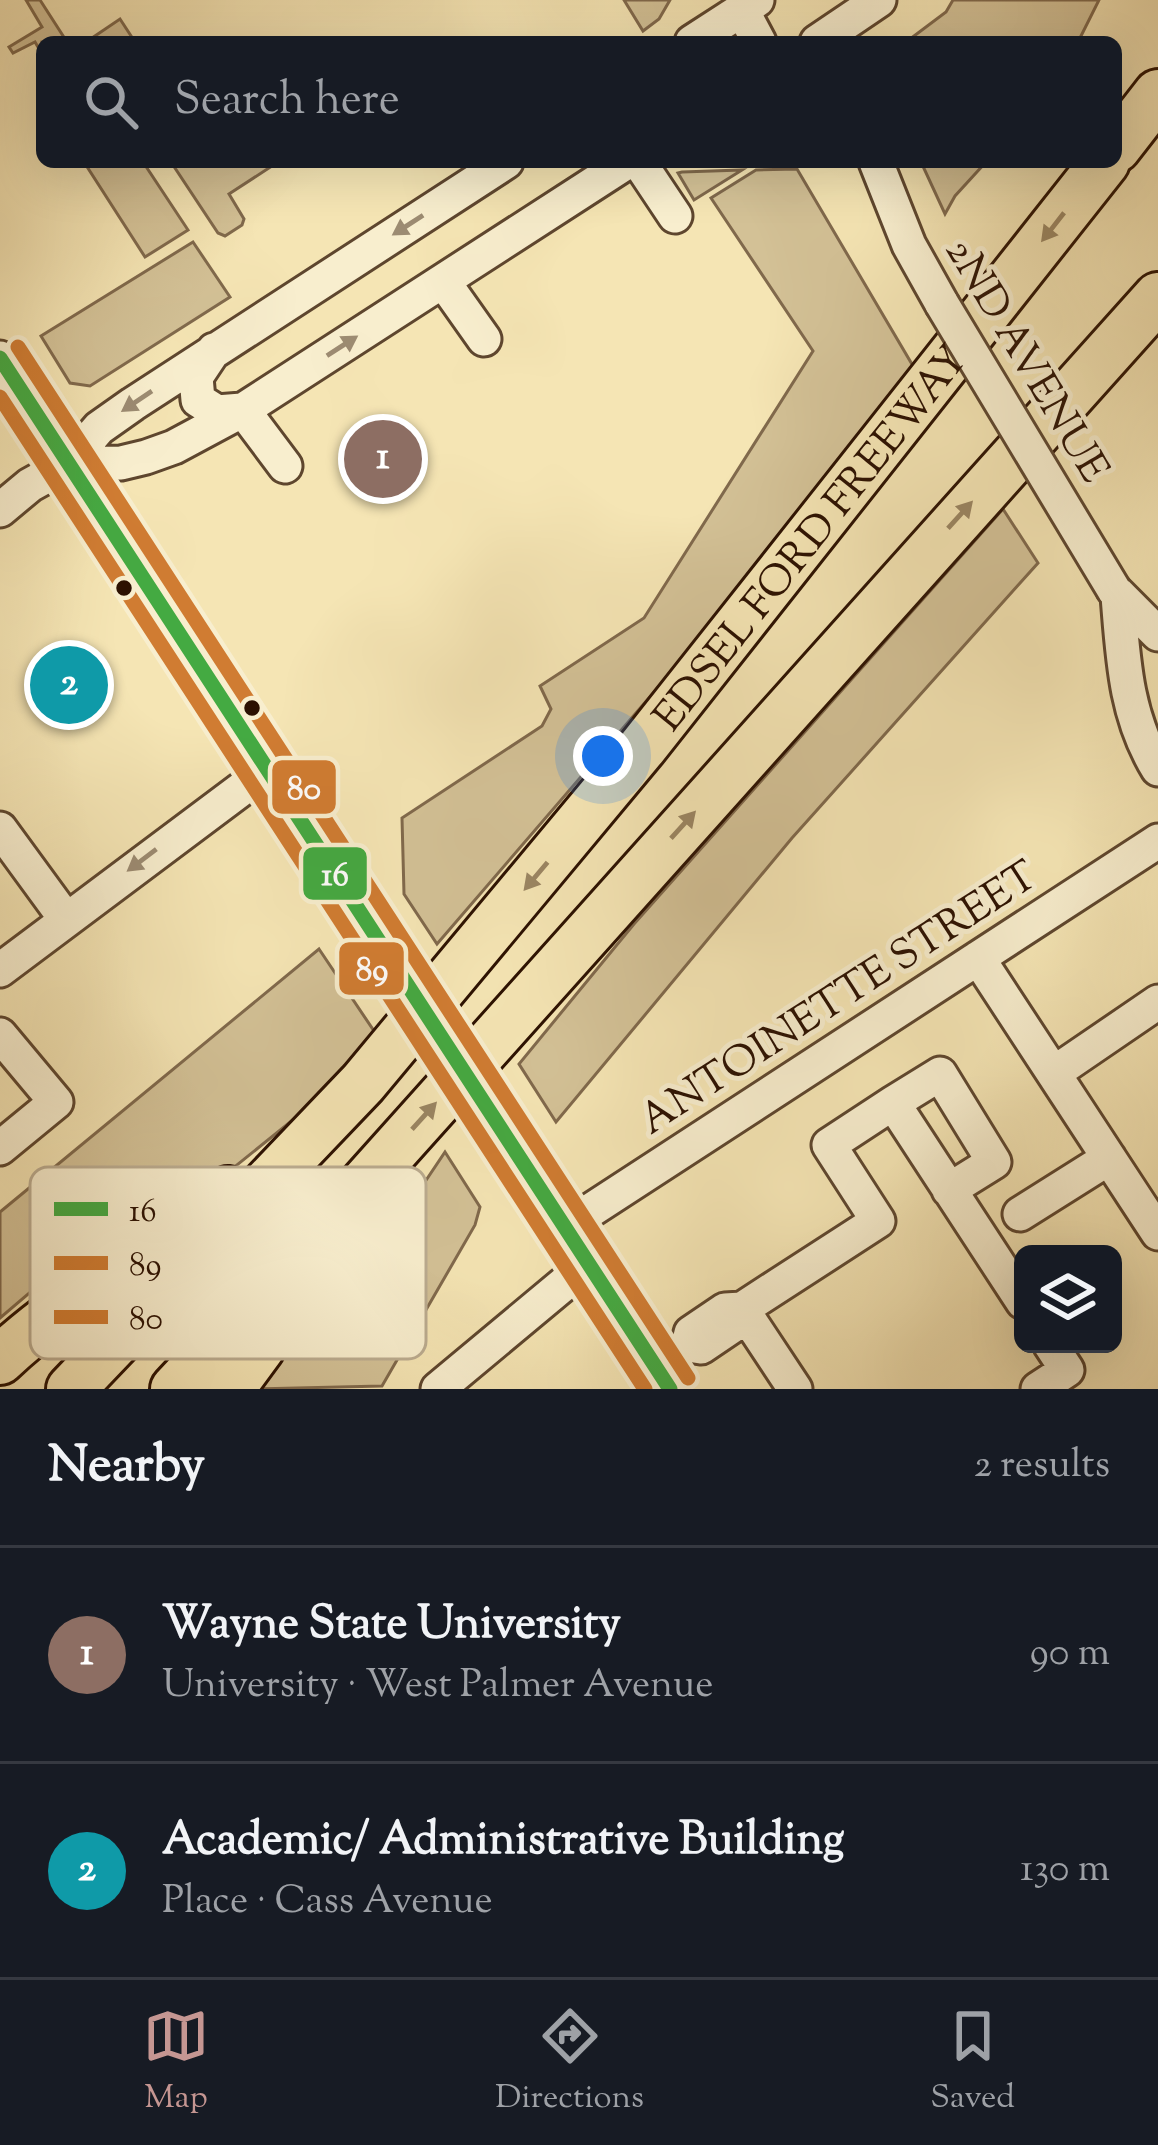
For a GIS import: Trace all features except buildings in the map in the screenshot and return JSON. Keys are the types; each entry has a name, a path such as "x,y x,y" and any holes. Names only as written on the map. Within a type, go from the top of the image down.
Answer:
{"highway":[{"path":"1122,140 1158,95"},
{"name":"EDSEL FORD FREEWAY","path":"283,1167 363,1083 642,748 1100,168"},
{"path":"1112,346 1158,297"},
{"path":"1112,346 1158,310"},
{"name":"EDSEL FORD FREEWAY","path":"379,1167 1112,346"},
{"path":"256,1167 320,1112 363,1083"},
{"path":"0,1360 30,1337"},
{"name":"EDSEL FORD FREEWAY","path":"71,1389 100,1359"},
{"name":"EDSEL FORD FREEWAY","path":"175,1389 203,1359"},
{"path":"230,1389 252,1359"}],"street":[{"path":"849,22 879,0"},
{"path":"701,36 749,5 757,36"},
{"path":"0,510 68,464 99,428 497,168"},
{"path":"68,464 121,463 146,457 243,410 617,168"},
{"path":"630,168 675,216"},
{"name":"2ND AVENUE","path":"879,168 909,244 942,304 1116,593 1158,634"},
{"path":"443,281 484,339"},
{"path":"215,349 196,377 198,400 217,412 243,410"},
{"path":"0,358 663,1377 688,1345 701,1347 735,1324 742,1309 878,1221 829,1145 940,1074 994,1162 950,1190"},
{"path":"243,410 285,466"},
{"name":"2ND AVENUE","path":"1116,593 1124,678 1133,715 1158,769"},
{"path":"0,970 267,770"},
{"path":"0,829 65,918"},
{"name":"ANTOINETTE STREET","path":"558,1216 978,958 1158,841"},
{"path":"978,958 1158,1233"},
{"path":"1054,1073 1158,1002"},
{"path":"0,1035 56,1102 0,1148"},
{"path":"893,1103 1014,1288"},
{"path":"1020,1214 1109,1158"},
{"path":"438,1389 589,1264"},
{"path":"742,1309 794,1389"},
{"path":"1038,1389 1070,1373"}],"shaded area":[{"path":"26,0 40,0 63,36 36,36 36,44 13,53 9,47 42,27"},
{"path":"624,0 670,0 659,19 643,31"},
{"path":"953,0 1099,0 1081,36 914,36 946,12"},
{"path":"120,19 131,36 95,36"},
{"path":"88,168 147,168 188,230 145,257"},
{"path":"175,168 269,168 229,194 244,219 225,236 218,233"},
{"path":"924,168 981,168 955,196 945,214"},
{"path":"797,169 913,366 673,670 437,944 404,894 402,818 542,726 551,709 540,686 644,618 813,351 711,198 756,170"},
{"path":"742,170 694,200 678,173 682,172"},
{"path":"193,242 230,297 90,386 70,383 41,336"},
{"path":"1003,509 1038,563 792,838 556,1122 519,1064 634,924"},
{"path":"319,949 376,1034 320,1098 234,1167 55,1167"},
{"path":"445,1152 480,1207 475,1225 426,1310 426,1180"},
{"path":"30,1187 30,1292 0,1318 0,1212"},
{"path":"278,1359 398,1359 382,1386 253,1389"}],"transit line":[{"name":"80","path":"18,347 688,1378"},
{"name":"16","path":"0,358 670,1389"},
{"name":"89","path":"0,397 645,1389"}],"place":[{"name":"Wayne State University","path":"383,459"},
{"name":"Academic/ Administrative Building","path":"69,685"}]}
